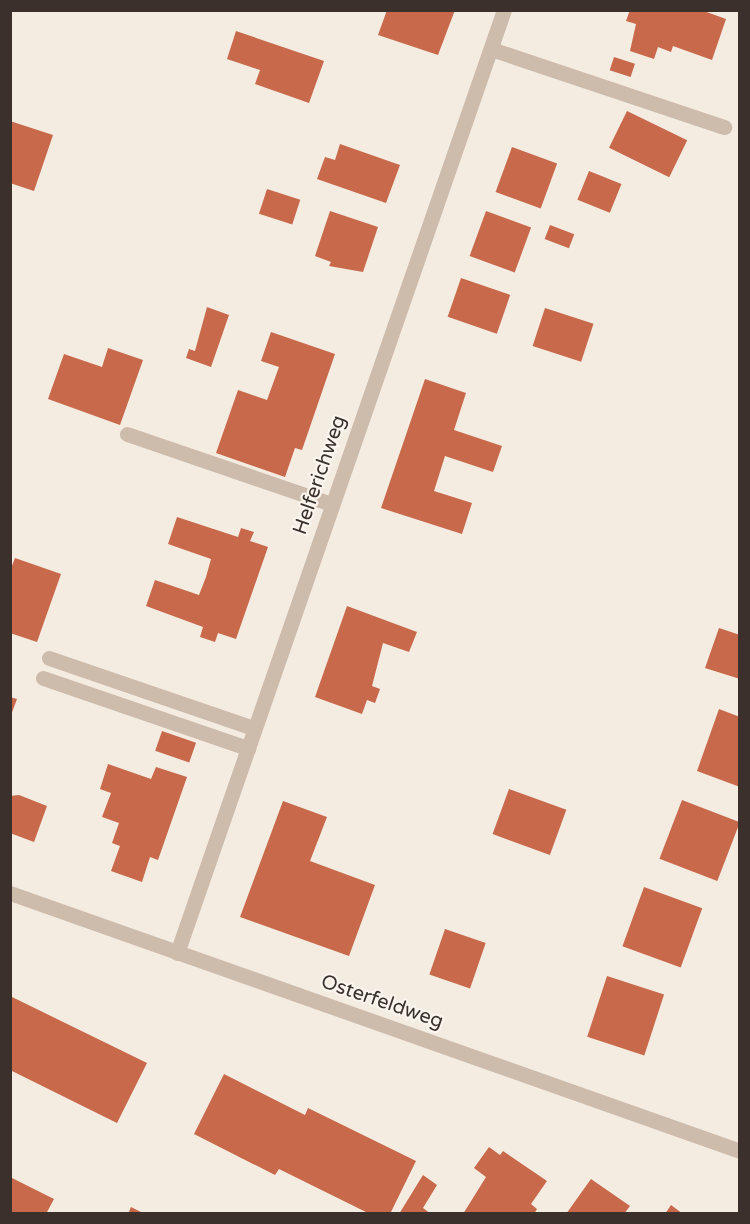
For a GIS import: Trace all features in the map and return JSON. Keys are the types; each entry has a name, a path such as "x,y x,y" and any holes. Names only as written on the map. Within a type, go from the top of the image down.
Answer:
{"street":[{"name":"Helferichweg","path":"177,953 504,10"},
{"path":"491,49 724,127"},
{"path":"127,435 332,504"},
{"path":"49,658 254,728"},
{"path":"44,678 248,748"},
{"name":"Osterfeldweg","path":"10,893 740,1151"}],"building":[{"path":"387,10 455,10 438,55 378,35"},
{"path":"630,10 701,10 726,19 712,60 673,46 671,52 658,47 654,59 630,51 636,24 626,21"},
{"path":"236,31 324,61 309,103 255,84 260,70 227,59"},
{"path":"614,57 635,64 631,77 610,70"},
{"path":"627,111 687,140 669,177 609,148"},
{"path":"10,121 53,135 34,191 10,183"},
{"path":"340,144 400,165 386,203 317,179 325,157 335,160"},
{"path":"512,147 557,163 541,209 496,192"},
{"path":"589,171 621,184 610,213 577,200"},
{"path":"267,189 300,200 292,225 259,214"},
{"path":"330,211 378,227 363,272 329,266 331,262 315,256"},
{"path":"486,211 531,227 515,273 470,256"},
{"path":"550,225 574,234 569,248 545,239"},
{"path":"461,278 510,295 497,334 448,317"},
{"path":"207,307 229,315 211,367 186,358 189,349 195,351"},
{"path":"545,308 594,324 581,362 533,346"},
{"path":"271,332 335,354 302,450 295,448 285,477 216,453 238,390 267,400 279,367 261,361"},
{"path":"108,348 143,360 120,425 48,399 64,354 102,367"},
{"path":"425,379 466,393 454,430 502,446 493,472 445,456 434,491 472,503 462,534 381,508"},
{"path":"177,517 238,537 241,528 254,532 250,541 268,547 236,639 218,633 215,642 200,637 203,627 146,606 155,580 199,595 206,577 211,559 168,544"},
{"path":"15,558 61,574 37,642 10,633 10,571"},
{"path":"347,606 417,632 409,652 383,643 372,686 380,689 375,703 367,700 362,714 315,697"},
{"path":"719,628 740,635 740,679 705,668"},
{"path":"10,697 17,699 11,715 10,715"},
{"path":"719,709 740,717 740,787 697,771"},
{"path":"162,731 196,743 189,763 155,751"},
{"path":"108,764 151,779 156,767 187,777 158,860 150,857 142,882 111,871 120,846 112,843 119,823 102,817 111,793 100,789"},
{"path":"509,789 566,810 550,855 493,834"},
{"path":"19,795 47,806 34,842 10,833 10,796"},
{"path":"682,800 740,822 717,881 659,859"},
{"path":"283,801 327,817 310,861 375,885 349,956 240,917"},
{"path":"644,887 702,908 681,967 622,946"},
{"path":"445,929 486,943 470,988 429,974"},
{"path":"607,976 664,995 644,1055 587,1037"},
{"path":"10,996 147,1063 117,1123 10,1070"},
{"path":"224,1074 305,1115 308,1108 416,1161 390,1214 370,1214 279,1169 275,1175 194,1134"},
{"path":"489,1147 500,1155 503,1151 547,1181 531,1204 537,1209 534,1214 463,1214 486,1177 474,1168"},
{"path":"423,1175 437,1185 423,1208 431,1214 399,1214"},
{"path":"10,1177 54,1199 46,1214 10,1214"},
{"path":"591,1179 630,1206 624,1214 566,1214"},
{"path":"671,1205 683,1214 665,1214"},
{"path":"131,1207 145,1214 128,1214"}]}
